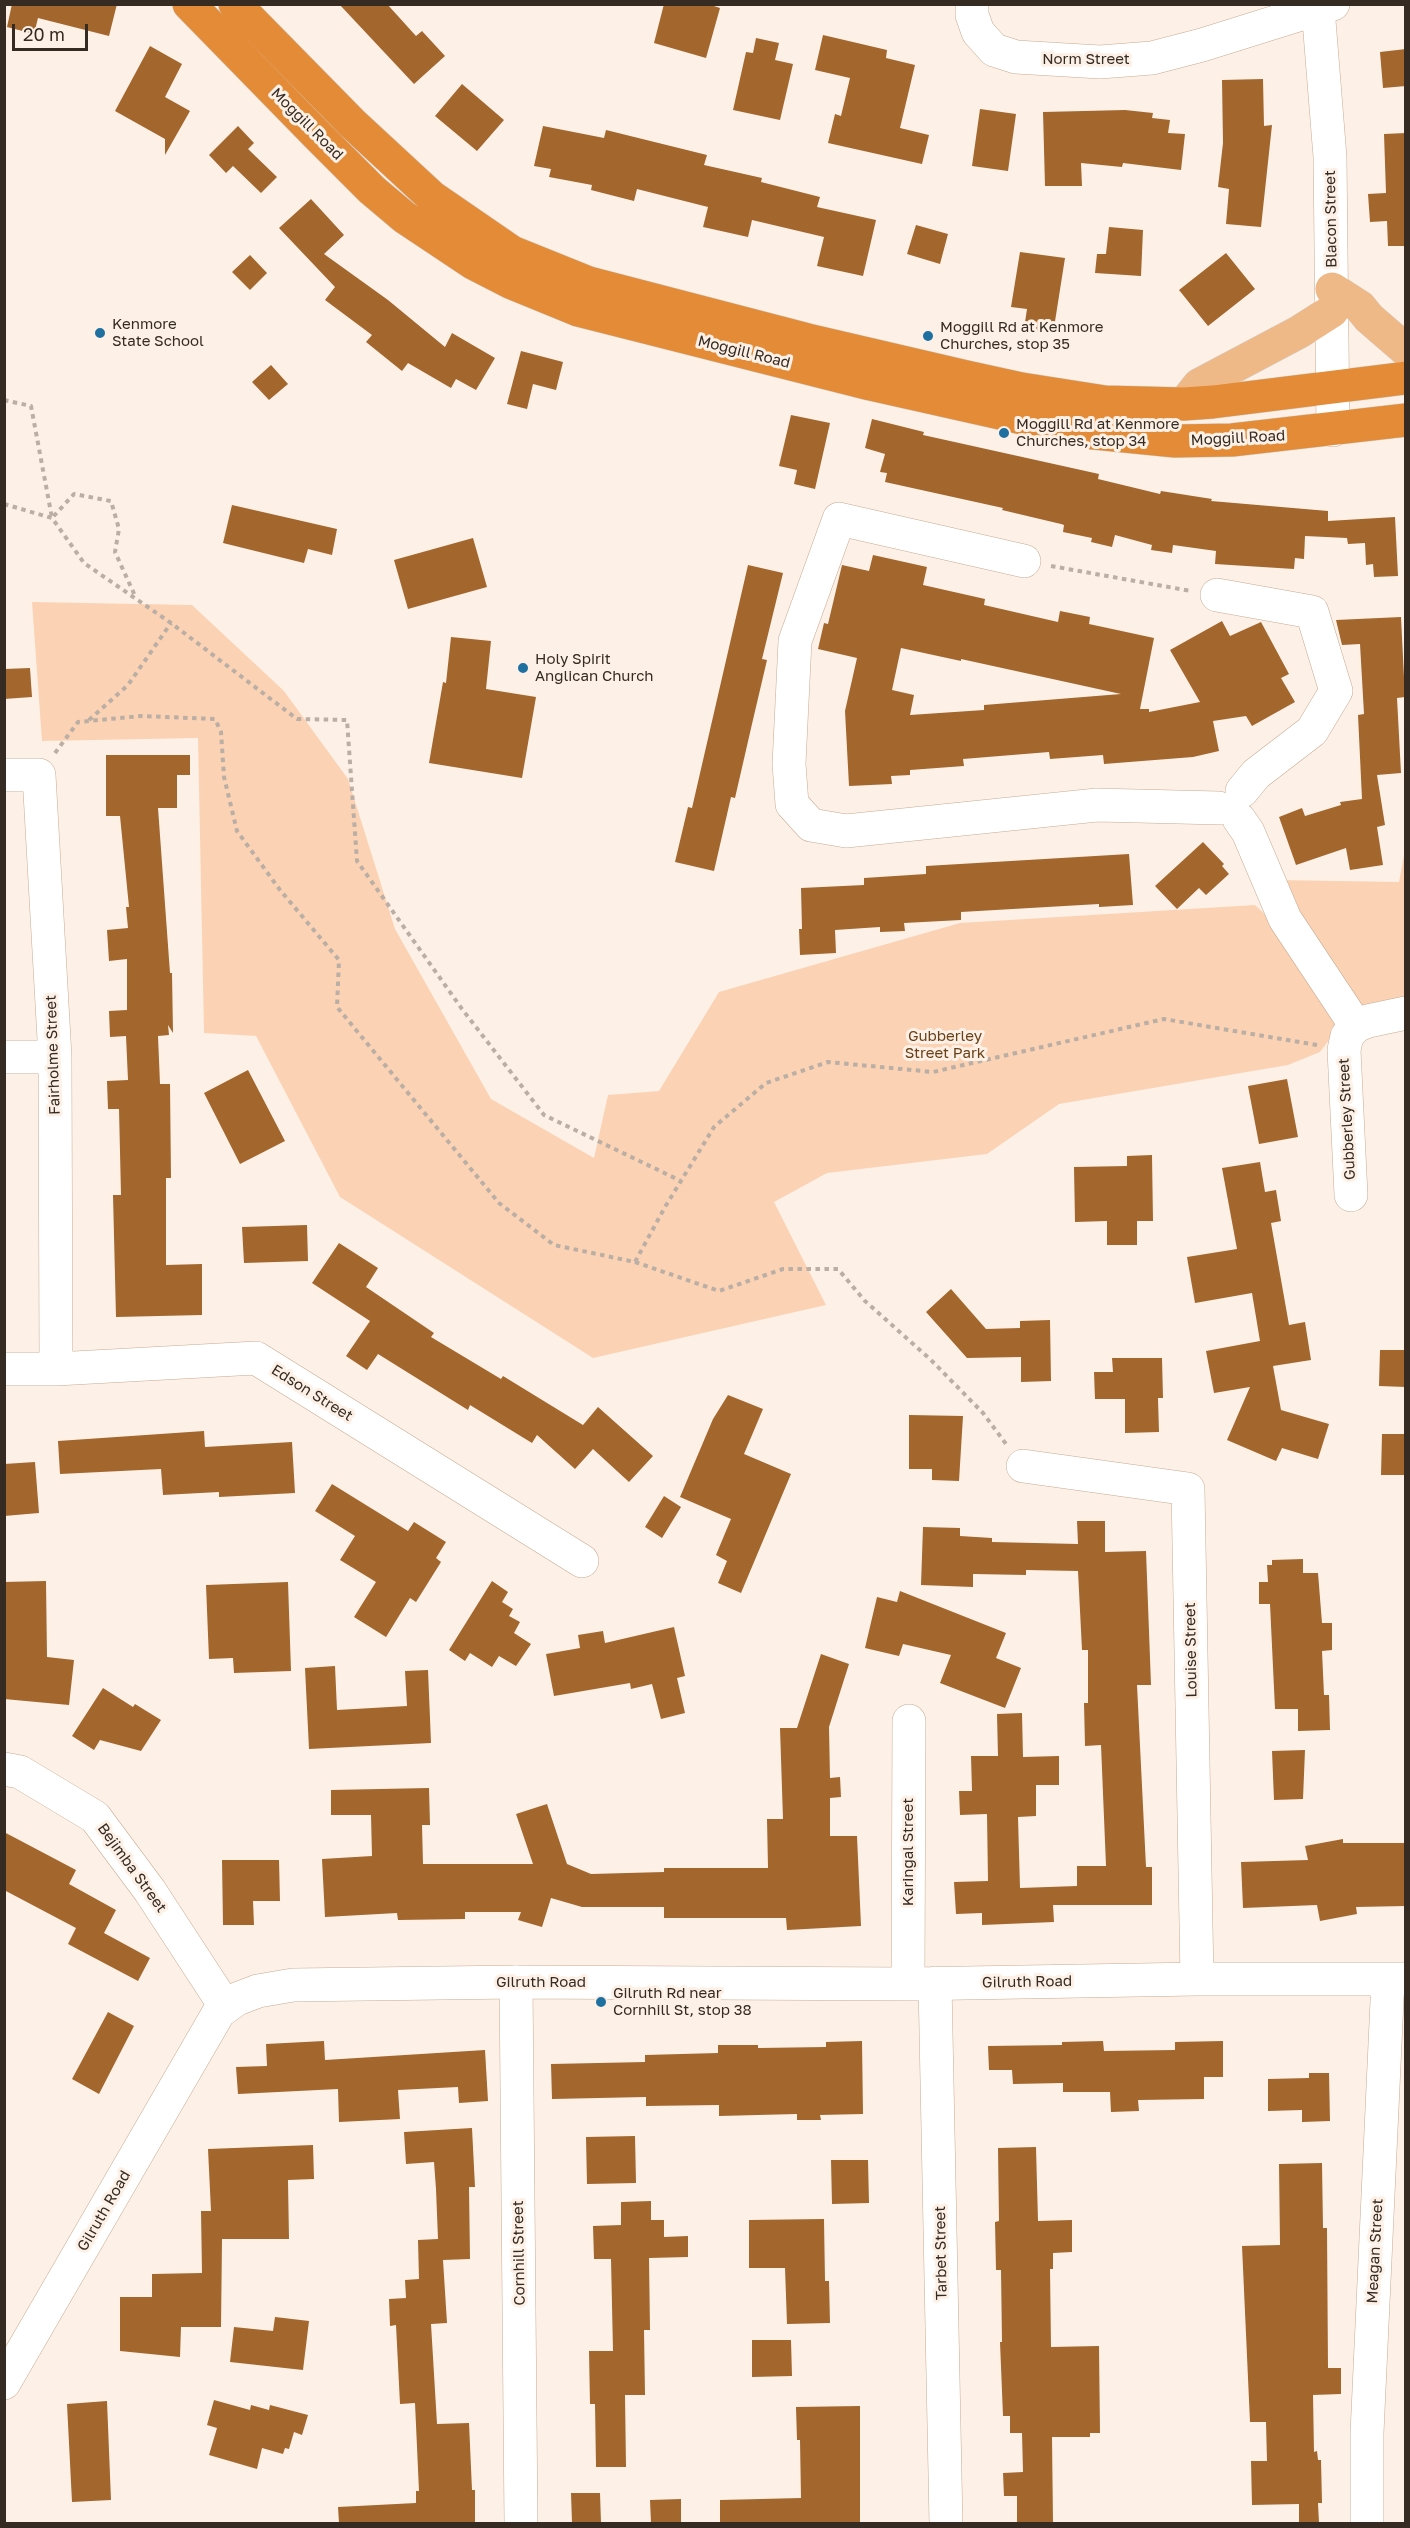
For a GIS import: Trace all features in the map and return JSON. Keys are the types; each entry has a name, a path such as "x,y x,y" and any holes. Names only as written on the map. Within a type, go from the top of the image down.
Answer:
{"highway":[{"name":"Moggill Road","path":"189,4 372,190 404,217 473,263 512,283 578,310 870,384 1084,432 1175,441 1232,440 1406,420"},
{"name":"Moggill Road","path":"235,4 352,123 432,197 513,252 553,270 632,296 1022,389 1105,402 1184,404 1406,378"}],"main road":[{"path":"1184,404 1199,385 1299,332 1332,300 1360,307 1398,335"}],"street":[{"name":"Norm Street","path":"972,4 972,15 978,32 994,50 1016,57 1100,62 1152,58 1202,45 1325,6"},
{"name":"Blacon Street","path":"1325,6 1330,157 1333,430"},
{"path":"1024,561 839,519 795,641 789,764 792,804 811,825 846,831 1097,805 1233,806"},
{"path":"1218,595 1312,612 1336,692 1312,731 1256,774 1233,806"},
{"path":"4,775 39,775"},
{"name":"Fairholme Street","path":"39,775 55,1057 56,1369"},
{"path":"1233,806 1248,832 1285,919 1350,1038 1368,1021 1406,1013"},
{"name":"Gubberley Street","path":"1350,1038 1352,1195"},
{"path":"4,1057 55,1057"},
{"name":"Edson Street","path":"4,1369 56,1369 256,1358 582,1561"},
{"name":"Louise Street","path":"1023,1466 1188,1489 1197,1979"},
{"name":"Karingal Street","path":"909,1721 921,1984"},
{"name":"Bejimba Street","path":"4,1770 20,1772 95,1817 150,1891 225,2006"},
{"name":"Gilruth Road","path":"4,2383 205,2036 225,2006 237,1999 276,1986 516,1982 921,1984 1197,1979 1397,1979"},
{"name":"Meagan Street","path":"1367,2523 1367,2433 1397,1979"},
{"name":"Cornhill Street","path":"516,1982 521,2523"},
{"name":"Tarbet Street","path":"921,1984 946,2523"}],"path":[{"path":"4,400 32,406 52,518 84,563 171,623 297,719 347,720 357,861 462,1009 544,1115 681,1181"},
{"path":"52,518 74,494 111,501 119,529 115,552 137,600"},
{"path":"4,504 52,518"},
{"path":"1024,561 1218,595"},
{"path":"88,721 128,685 171,623"},
{"path":"39,775 78,722 141,716 214,719 221,732 224,777 237,831 280,890 339,960 337,1007 499,1203 554,1245 635,1262 719,1291 783,1269 838,1269 866,1301 931,1360 983,1413 1023,1466"},
{"path":"635,1262 714,1127 766,1083 828,1062 933,1072 1164,1019 1350,1038"}],"green space":[{"name":"Gubberley Street Park","path":"32,602 192,605 284,691 348,779 395,929 491,1099 594,1158 608,1095 659,1091 719,992 960,923 1255,905 1275,924 1339,1027 1320,1052 1288,1065 1059,1104 987,1154 827,1173 774,1202 826,1305 593,1358 340,1197 256,1036 204,1033 198,738 42,741"},
{"path":"1405,850 1405,1001 1363,1012 1279,880 1399,882"}],"building":[{"path":"12,4 117,4 109,36 38,18 34,34 7,27"},
{"path":"339,4 387,4 416,36 422,31 445,56 414,84"},
{"path":"664,4 708,4 720,8 706,58 654,43"},
{"path":"823,35 887,50 886,58 915,65 900,128 929,135 922,164 828,143 835,114 841,116 850,78 815,70"},
{"path":"756,38 779,43 775,60 793,64 780,120 733,110 746,52 753,53"},
{"path":"150,46 182,64 165,97 190,111 165,155 165,139 115,111"},
{"path":"1406,49 1406,86 1383,88 1380,52"},
{"path":"1263,79 1264,126 1272,125 1261,227 1226,224 1229,189 1218,187 1223,143 1222,80"},
{"path":"462,84 504,120 477,151 435,116"},
{"path":"980,109 1016,114 1008,171 972,166"},
{"path":"1125,110 1153,113 1152,118 1170,120 1168,133 1185,134 1181,170 1123,163 1122,167 1081,163 1082,186 1045,186 1043,112"},
{"path":"238,126 254,143 248,149 277,177 261,193 233,166 226,173 209,155"},
{"path":"543,126 604,138 606,130 707,155 704,165 762,178 761,182 820,197 817,207 876,220 863,276 817,266 824,237 752,220 748,237 703,227 708,207 637,189 634,201 591,190 592,185 549,177 551,169 534,166"},
{"path":"1406,133 1406,246 1388,246 1387,221 1370,222 1368,194 1386,193 1384,134"},
{"path":"311,199 344,235 324,254 388,300 445,347 452,333 495,358 476,390 456,379 451,388 408,363 402,371 366,342 372,335 325,300 335,287 279,228"},
{"path":"916,225 948,234 940,264 907,254"},
{"path":"1109,227 1143,230 1141,276 1095,273 1097,254 1106,254"},
{"path":"1020,252 1065,258 1053,334 1024,329 1027,309 1011,307"},
{"path":"1226,253 1255,289 1208,326 1179,290"},
{"path":"250,255 267,273 250,290 232,272"},
{"path":"521,351 563,362 556,390 533,384 527,409 507,404"},
{"path":"271,365 288,384 269,400 252,382"},
{"path":"791,415 830,423 815,489 794,484 797,470 779,466"},
{"path":"872,419 924,432 923,435 1099,474 1098,479 1160,494 1161,491 1212,499 1211,501 1328,511 1328,521 1395,517 1398,576 1374,577 1373,564 1366,565 1365,543 1348,544 1347,538 1305,536 1304,559 1295,558 1294,569 1215,564 1216,551 1173,545 1172,553 1151,550 1152,545 1115,535 1112,547 1091,542 1092,538 1063,532 1064,525 1061,524 1002,510 1003,508 885,482 887,473 880,472 885,454 865,448"},
{"path":"232,505 337,529 332,555 308,549 304,563 223,543"},
{"path":"473,538 487,587 408,609 394,560"},
{"path":"873,555 927,567 923,585 985,599 984,605 1058,622 1060,611 1090,617 1089,624 1154,638 1140,709 1149,709 1149,712 1200,702 1170,650 1222,621 1230,636 1261,622 1289,674 1281,678 1295,702 1252,726 1246,716 1213,721 1219,751 1193,757 1104,764 1103,755 1050,759 1049,752 963,759 964,766 910,770 910,775 891,776 892,784 849,786 845,711 857,658 818,649 824,623 828,624 842,565 869,571","holes":["901,648 961,661 961,659 1121,694 984,705 984,710 910,715 914,695 892,690"]},
{"path":"748,565 783,573 762,659 767,660 735,798 731,797 714,871 675,862 688,807 692,808"},
{"path":"1401,617 1405,697 1397,698 1401,773 1377,775 1385,825 1377,827 1383,865 1350,870 1346,848 1296,865 1279,817 1302,808 1305,816 1341,805 1340,802 1362,799 1358,715 1364,714 1360,644 1342,645 1336,620"},
{"path":"451,637 491,641 486,689 536,697 522,778 429,763 443,682 446,683"},
{"path":"30,668 32,697 4,699 4,669"},
{"path":"106,755 190,755 190,775 177,775 177,808 158,808 170,973 172,973 173,1033 168,1025 169,1035 158,1036 160,1084 170,1084 171,1178 166,1178 166,1265 202,1264 202,1315 116,1317 113,1195 121,1195 119,1109 108,1109 107,1081 128,1080 126,1036 110,1037 109,1011 127,1010 127,959 109,961 107,930 128,928 126,907 129,907 120,816 106,816"},
{"path":"1203,842 1224,864 1222,866 1229,874 1206,895 1199,888 1177,909 1155,886"},
{"path":"1129,854 1133,905 1099,907 1099,904 961,912 961,920 904,923 905,931 880,932 880,927 835,930 836,953 800,955 801,888 864,885 864,878 926,874 926,866"},
{"path":"248,1070 285,1141 240,1164 204,1093"},
{"path":"1287,1079 1298,1137 1259,1144 1248,1086"},
{"path":"1152,1155 1153,1221 1137,1221 1137,1245 1107,1245 1107,1221 1075,1222 1074,1167 1127,1166 1127,1156"},
{"path":"1260,1162 1265,1192 1276,1190 1281,1221 1271,1223 1289,1325 1305,1322 1311,1360 1273,1366 1281,1410 1329,1424 1318,1459 1282,1448 1276,1461 1227,1440 1250,1387 1214,1393 1206,1351 1260,1341 1252,1293 1195,1303 1187,1257 1237,1249 1222,1168"},
{"path":"307,1225 308,1261 244,1263 242,1227"},
{"path":"339,1243 378,1268 366,1287 434,1333 431,1337 501,1379 503,1376 583,1425 598,1407 653,1456 629,1482 593,1449 575,1469 537,1435 532,1443 470,1405 468,1410 378,1354 367,1370 346,1356 370,1321 312,1283"},
{"path":"951,1289 986,1329 1020,1328 1020,1321 1050,1320 1051,1381 1021,1382 1021,1357 967,1358 926,1312"},
{"path":"1380,1350 1406,1350 1406,1387 1379,1386"},
{"path":"1112,1358 1162,1358 1163,1398 1158,1398 1159,1432 1125,1433 1125,1399 1095,1399 1094,1372 1113,1372"},
{"path":"728,1395 763,1409 744,1454 791,1474 741,1593 718,1583 727,1561 716,1555 731,1519 680,1497 713,1419"},
{"path":"909,1415 963,1416 959,1481 932,1480 932,1469 909,1469"},
{"path":"204,1431 205,1447 292,1442 295,1493 219,1497 219,1492 163,1495 161,1469 60,1474 58,1441"},
{"path":"1382,1434 1406,1434 1406,1475 1381,1475"},
{"path":"35,1462 39,1513 4,1516 4,1464"},
{"path":"332,1484 408,1531 414,1522 446,1542 436,1558 441,1562 416,1602 410,1598 386,1637 354,1617 376,1582 340,1560 355,1536 315,1511"},
{"path":"664,1496 681,1507 662,1538 645,1527"},
{"path":"1077,1521 1105,1521 1105,1552 1146,1551 1151,1685 1137,1685 1146,1867 1152,1867 1152,1905 1053,1905 1054,1922 982,1925 982,1913 956,1914 954,1882 988,1881 987,1814 960,1815 959,1791 972,1791 971,1756 998,1756 997,1714 1022,1713 1023,1757 1059,1756 1059,1785 1036,1785 1036,1816 1018,1817 1020,1888 1077,1886 1077,1866 1106,1866 1101,1745 1085,1746 1084,1703 1088,1703 1088,1650 1082,1650 1078,1571 1026,1570 1026,1575 973,1574 973,1587 921,1585 923,1527 960,1528 960,1536 992,1538 992,1542 1078,1544"},
{"path":"1303,1559 1303,1573 1318,1573 1322,1623 1332,1623 1332,1650 1322,1651 1324,1695 1329,1695 1330,1730 1298,1731 1298,1709 1275,1709 1270,1604 1259,1604 1259,1582 1268,1582 1267,1565 1272,1565 1272,1560"},
{"path":"46,1581 47,1657 74,1660 69,1705 4,1699 4,1582"},
{"path":"492,1581 508,1592 502,1602 513,1609 509,1616 520,1622 514,1633 531,1644 516,1666 499,1656 492,1667 470,1653 465,1661 449,1650"},
{"path":"288,1582 291,1671 234,1673 233,1658 209,1659 206,1585"},
{"path":"900,1591 1006,1633 996,1658 1021,1668 1005,1708 940,1683 951,1655 903,1644 899,1656 865,1648 877,1597 897,1602"},
{"path":"674,1627 685,1676 677,1678 685,1713 661,1719 652,1684 631,1689 630,1683 554,1696 546,1654 580,1648 578,1635 603,1631 605,1643"},
{"path":"821,1654 849,1664 829,1727 830,1778 840,1777 841,1797 830,1798 830,1836 857,1836 861,1926 787,1930 786,1918 664,1918 664,1907 582,1907 551,1898 542,1927 518,1920 521,1912 465,1912 465,1919 398,1920 397,1913 325,1917 322,1859 372,1856 371,1815 331,1815 331,1790 429,1788 430,1825 422,1825 423,1864 533,1864 516,1814 547,1804 567,1864 591,1874 664,1872 664,1868 768,1868 767,1819 783,1819 780,1728 797,1728"},
{"path":"335,1666 337,1710 407,1706 405,1671 428,1670 431,1743 309,1749 305,1668"},
{"path":"103,1688 133,1707 135,1704 161,1720 141,1751 100,1740 94,1750 72,1736"},
{"path":"1305,1750 1303,1799 1274,1800 1272,1751"},
{"path":"4,1832 76,1870 69,1884 116,1910 104,1933 150,1958 138,1981 68,1944 76,1928 4,1890"},
{"path":"1343,1839 1343,1843 1406,1843 1406,1906 1356,1907 1357,1914 1320,1921 1317,1905 1243,1908 1241,1862 1308,1860 1305,1846"},
{"path":"222,1860 279,1860 280,1901 253,1901 254,1925 223,1925"},
{"path":"108,2012 134,2026 99,2094 72,2079"},
{"path":"324,2041 325,2060 485,2050 488,2101 459,2103 458,2087 398,2090 400,2119 339,2122 338,2089 238,2094 236,2067 267,2066 266,2044"},
{"path":"862,2041 863,2114 820,2115 821,2120 797,2120 797,2114 719,2116 719,2105 646,2106 646,2097 552,2099 551,2064 645,2062 645,2055 718,2053 718,2045 758,2045 758,2048 826,2047 826,2042"},
{"path":"1103,2041 1104,2051 1175,2050 1175,2042 1223,2041 1223,2077 1204,2077 1204,2099 1138,2100 1139,2111 1111,2112 1110,2092 1063,2092 1063,2083 1013,2084 1012,2070 989,2070 988,2046 1062,2045 1062,2042"},
{"path":"1309,2073 1329,2073 1330,2121 1302,2122 1302,2110 1268,2111 1268,2079 1309,2078"},
{"path":"472,2128 475,2187 469,2187 470,2259 443,2260 447,2323 431,2324 437,2424 469,2423 472,2490 475,2490 475,2523 339,2523 338,2507 416,2503 416,2491 419,2491 415,2403 400,2404 396,2325 390,2326 389,2299 406,2298 405,2280 419,2279 418,2240 438,2239 434,2162 406,2164 404,2132"},
{"path":"635,2136 636,2183 587,2184 586,2137"},
{"path":"313,2145 314,2179 288,2180 289,2239 222,2239 221,2327 181,2327 180,2357 120,2351 120,2297 152,2297 152,2274 202,2273 201,2211 211,2211 208,2149"},
{"path":"1036,2147 1038,2221 1072,2220 1072,2252 1053,2253 1053,2269 1050,2269 1051,2347 1099,2346 1100,2433 1090,2433 1090,2437 1052,2437 1053,2523 1017,2523 1017,2496 1004,2496 1003,2473 1023,2472 1022,2433 1010,2433 1010,2416 1003,2416 1000,2342 1002,2342 1001,2270 996,2270 995,2222 999,2221 998,2148"},
{"path":"831,2160 868,2160 869,2203 832,2204"},
{"path":"1322,2163 1323,2228 1327,2228 1328,2368 1341,2368 1341,2394 1313,2395 1314,2452 1317,2451 1318,2460 1321,2460 1322,2503 1318,2503 1319,2523 1299,2523 1299,2504 1252,2505 1251,2461 1267,2461 1266,2422 1250,2422 1242,2246 1280,2245 1279,2164"},
{"path":"651,2201 651,2220 664,2220 664,2237 688,2236 688,2257 649,2258 650,2330 644,2330 645,2395 625,2395 626,2467 596,2467 595,2404 590,2404 589,2351 613,2351 611,2259 594,2259 593,2226 621,2225 621,2202"},
{"path":"824,2219 825,2281 829,2281 830,2323 787,2324 785,2268 749,2268 749,2220"},
{"path":"275,2317 309,2321 303,2370 230,2362 234,2327 273,2331"},
{"path":"752,2340 791,2340 792,2376 752,2377"},
{"path":"214,2400 250,2410 251,2405 269,2410 270,2405 308,2415 302,2435 294,2432 289,2449 285,2448 283,2454 262,2448 257,2469 209,2455 217,2428 207,2425"},
{"path":"107,2401 111,2500 72,2502 67,2404"},
{"path":"860,2406 860,2523 720,2523 720,2500 801,2498 800,2440 797,2440 796,2407"},
{"path":"571,2493 600,2493 601,2523 572,2523"},
{"path":"681,2499 681,2523 651,2523 650,2500"}],"place":[{"name":"Kenmore State School","path":"100,333"},
{"name":"Moggill Rd at Kenmore Churches, stop 35","path":"928,336"},
{"name":"Moggill Rd at Kenmore Churches, stop 34","path":"1004,433"},
{"name":"Holy Spirit Anglican Church","path":"523,668"},
{"name":"Gilruth Rd near Cornhill St, stop 38","path":"601,2002"}]}
